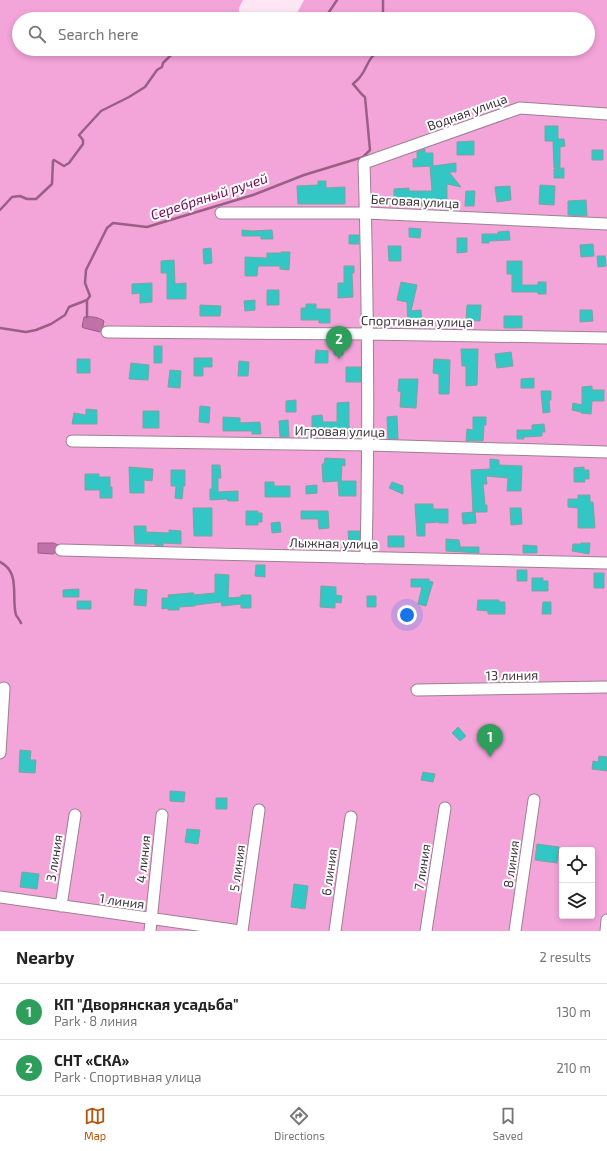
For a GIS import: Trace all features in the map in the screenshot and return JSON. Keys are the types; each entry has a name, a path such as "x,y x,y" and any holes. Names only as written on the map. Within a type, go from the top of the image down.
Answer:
{"street":[{"name":"Водная улица","path":"366,213 364,163 520,108 607,114"},
{"name":"Беговая улица","path":"221,213 366,213 607,224"},
{"path":"366,213 369,445 366,558"},
{"name":"Спортивная улица","path":"107,332 607,338"},
{"name":"Игровая улица","path":"72,441 369,445 607,452"},
{"name":"Лыжная улица","path":"61,550 607,563"},
{"name":"13 линия","path":"417,690 607,687"},
{"path":"0,690 4,688 0,753"},
{"name":"8 линия","path":"515,931 534,800"},
{"name":"7 линия","path":"426,931 445,808"},
{"name":"5 линия","path":"241,931 259,810"},
{"name":"3 линия","path":"61,906 75,815"},
{"name":"4 линия","path":"150,931 162,815"},
{"name":"6 линия","path":"335,931 351,817"},
{"name":"1 линия","path":"0,897 241,931"},
{"path":"606,931 607,920"}],"shaded area":[{"path":"0,0 243,0 239,8 239,12 12,12 12,56 595,56 595,12 298,12 304,0 607,0 607,931 0,931"},
{"path":"84,317 94,317 104,321 102,331 100,332 82,327"},
{"path":"38,543 54,543 58,545 58,549 56,553 53,554 38,553"}],"building":[{"path":"545,126 558,126 558,139 564,139 565,146 560,147 560,168 554,168 553,141 545,141"},
{"path":"474,141 474,155 457,155 457,142"},
{"path":"425,149 425,153 433,153 433,166 456,163 456,172 449,172 461,187 447,184 447,205 418,205 418,201 394,202 394,189 409,188 409,191 432,191 430,166 413,167 413,159 417,159 417,152"},
{"path":"592,150 603,150 603,160 592,160"},
{"path":"564,168 564,178 554,178 554,169"},
{"path":"318,181 326,181 326,188 345,187 345,204 298,204 297,186 318,185"},
{"path":"540,185 555,186 554,205 539,204"},
{"path":"510,186 511,200 497,202 495,187"},
{"path":"466,191 475,191 474,206 465,206"},
{"path":"586,200 587,216 568,215 568,201"},
{"path":"409,228 421,229 420,238 409,237"},
{"path":"242,230 272,230 273,239 261,239 261,236 242,236"},
{"path":"509,231 510,240 489,241 489,243 482,243 482,234 498,234 498,232"},
{"path":"349,235 359,235 359,244 349,244"},
{"path":"457,238 467,238 467,252 457,253"},
{"path":"593,244 594,256 581,257 580,245"},
{"path":"388,246 401,246 401,261 389,261"},
{"path":"211,248 212,263 204,264 203,249"},
{"path":"290,252 289,270 280,269 280,266 258,266 257,276 245,276 245,257 267,258 267,253"},
{"path":"597,256 605,256 606,266 598,267"},
{"path":"174,260 175,284 186,283 186,299 167,299 167,273 161,273 161,261"},
{"path":"507,261 522,261 522,285 538,285 538,282 546,282 546,294 538,294 538,292 512,292 512,274 507,274"},
{"path":"344,266 354,266 354,273 352,273 353,297 338,298 338,283 344,283"},
{"path":"401,282 417,285 411,311 421,310 422,324 408,325 407,302 397,300"},
{"path":"152,283 152,302 140,303 140,293 132,294 132,284"},
{"path":"267,290 279,290 279,305 267,305"},
{"path":"255,300 255,310 245,311 244,301"},
{"path":"306,304 316,304 316,309 330,309 330,323 319,323 319,320 301,320 301,308 306,308"},
{"path":"200,305 221,306 220,316 200,316"},
{"path":"467,305 481,305 480,321 466,320"},
{"path":"580,310 592,310 593,321 580,322"},
{"path":"504,316 522,316 522,328 504,328"},
{"path":"334,344 343,345 343,355 334,355"},
{"path":"154,346 162,346 162,363 154,363"},
{"path":"461,349 478,349 477,385 466,386 466,366 462,366"},
{"path":"316,350 328,351 328,363 315,363"},
{"path":"511,352 513,366 497,368 495,354"},
{"path":"194,358 212,358 212,367 203,367 203,376 194,376"},
{"path":"77,359 90,359 90,373 77,373"},
{"path":"434,359 450,360 449,394 439,394 439,374 433,373"},
{"path":"239,361 249,362 248,376 238,376"},
{"path":"131,363 149,365 148,380 129,379"},
{"path":"346,367 361,367 361,382 346,382"},
{"path":"170,370 181,371 180,388 168,387"},
{"path":"534,378 534,388 521,388 521,379"},
{"path":"399,379 418,379 416,408 400,407 401,392 398,391"},
{"path":"592,386 592,390 604,390 604,401 592,401 591,414 572,410 573,403 582,405 582,387"},
{"path":"541,391 551,391 551,400 549,400 550,412 543,413"},
{"path":"296,400 296,412 286,412 286,401"},
{"path":"349,402 349,433 323,432 323,435 312,435 312,416 322,415 323,422 337,422 337,403"},
{"path":"200,406 210,407 209,423 199,422"},
{"path":"86,409 97,410 97,424 72,424 74,413 86,415"},
{"path":"143,411 159,411 159,428 143,428"},
{"path":"397,416 398,439 388,439 387,417"},
{"path":"223,417 240,418 240,423 260,422 261,434 252,434 252,431 223,431"},
{"path":"473,417 486,417 483,441 466,441 467,429 473,430"},
{"path":"288,420 289,437 280,437 279,421"},
{"path":"544,424 545,432 542,432 542,436 517,439 517,430 532,430 532,425"},
{"path":"325,458 345,459 345,466 342,465 341,481 356,481 356,496 339,496 338,481 323,482 322,464 324,464"},
{"path":"490,459 499,460 499,465 522,466 521,491 507,491 508,478 486,476 487,484 483,484 487,512 473,512 471,470 490,469"},
{"path":"212,465 220,465 221,478 218,478 218,492 238,491 238,501 228,501 227,499 210,500 210,489 212,489"},
{"path":"129,467 153,469 152,481 144,480 144,493 130,493"},
{"path":"584,467 584,470 589,470 589,479 584,479 585,482 574,482 574,468"},
{"path":"171,470 185,470 185,486 183,486 182,499 175,498 176,486 171,486"},
{"path":"85,474 99,474 99,477 110,477 112,498 100,498 100,490 85,490"},
{"path":"265,482 274,482 274,486 290,486 290,497 265,497"},
{"path":"392,482 403,486 403,494 389,488"},
{"path":"317,485 317,493 306,494 306,486"},
{"path":"578,495 590,495 590,502 593,502 595,528 578,528 578,508 568,507 568,499 578,499"},
{"path":"415,504 433,504 433,509 448,509 448,523 425,523 425,536 417,536"},
{"path":"193,508 212,508 212,536 194,536"},
{"path":"510,508 521,508 522,524 511,525"},
{"path":"246,511 258,511 258,513 262,513 262,522 258,522 258,525 246,525"},
{"path":"301,511 328,511 329,528 319,529 318,519 301,519"},
{"path":"475,512 476,523 463,524 462,513"},
{"path":"280,522 281,532 272,533 271,523"},
{"path":"134,526 146,526 146,532 169,533 169,530 181,531 181,544 163,543 163,546 155,544 135,544"},
{"path":"348,531 360,531 359,545 349,545"},
{"path":"388,536 404,536 404,547 388,547"},
{"path":"446,539 459,540 461,551 461,547 479,547 479,553 446,551"},
{"path":"590,543 589,554 572,551 573,544"},
{"path":"523,545 537,546 537,553 523,553"},
{"path":"256,565 265,565 265,577 255,576"},
{"path":"517,570 527,570 527,581 517,581"},
{"path":"594,573 604,573 604,588 594,588"},
{"path":"215,574 229,575 228,598 241,597 241,595 251,595 251,608 241,608 241,604 222,606 221,602 179,607 179,610 168,610 168,608 162,609 162,598 169,598 168,595 215,593"},
{"path":"532,578 543,578 543,581 548,581 548,591 532,591"},
{"path":"411,579 429,579 429,581 433,582 426,606 418,604 422,587 411,587"},
{"path":"321,586 336,587 336,595 342,596 341,603 335,602 335,608 320,607"},
{"path":"79,589 79,597 63,597 63,590"},
{"path":"135,589 147,590 146,606 134,605"},
{"path":"367,596 376,596 376,607 367,607"},
{"path":"478,600 499,600 499,602 505,602 505,614 488,614 488,611 477,610"},
{"path":"77,601 91,601 91,609 77,609"},
{"path":"543,602 551,602 551,614 542,614"},
{"path":"458,727 466,736 460,741 452,733"},
{"path":"20,750 31,751 30,760 36,760 35,773 19,772"},
{"path":"599,756 607,757 607,771 592,769 593,761 598,762"},
{"path":"423,772 435,774 433,782 421,780"},
{"path":"170,791 185,792 184,802 170,801"},
{"path":"216,798 227,798 227,809 216,809"},
{"path":"187,829 200,830 198,844 185,842"},
{"path":"537,844 559,847 557,863 535,860"},
{"path":"22,872 39,874 37,889 20,887"},
{"path":"294,884 308,886 305,909 291,907"}],"waterway":[{"name":"Серебряный ручей","path":"329,12 337,0"},
{"name":"Серебряный ручей","path":"383,0 383,12"},
{"name":"Серебряный ручей","path":"0,210 12,197 20,196 27,199 36,199 52,184 53,161 54,160 64,166 69,163 83,144 83,140 79,135 101,111 145,87 157,70 162,67 163,63 170,56"},
{"name":"Серебряный ручей","path":"0,328 26,332 36,330 51,324 65,315 69,307 87,300 90,296 85,283 86,270 107,228 113,223 147,227 253,195 304,175 363,157 370,150 365,97 353,84 363,73 368,62 373,56"},
{"path":"87,300 87,317"},
{"path":"0,562 7,566 11,572 14,586 16,615 21,623"}],"place":[{"name":"СНТ «СКА»","path":"339,359"},
{"name":"КП \"Дворянская усадьба\"","path":"490,757"}]}
